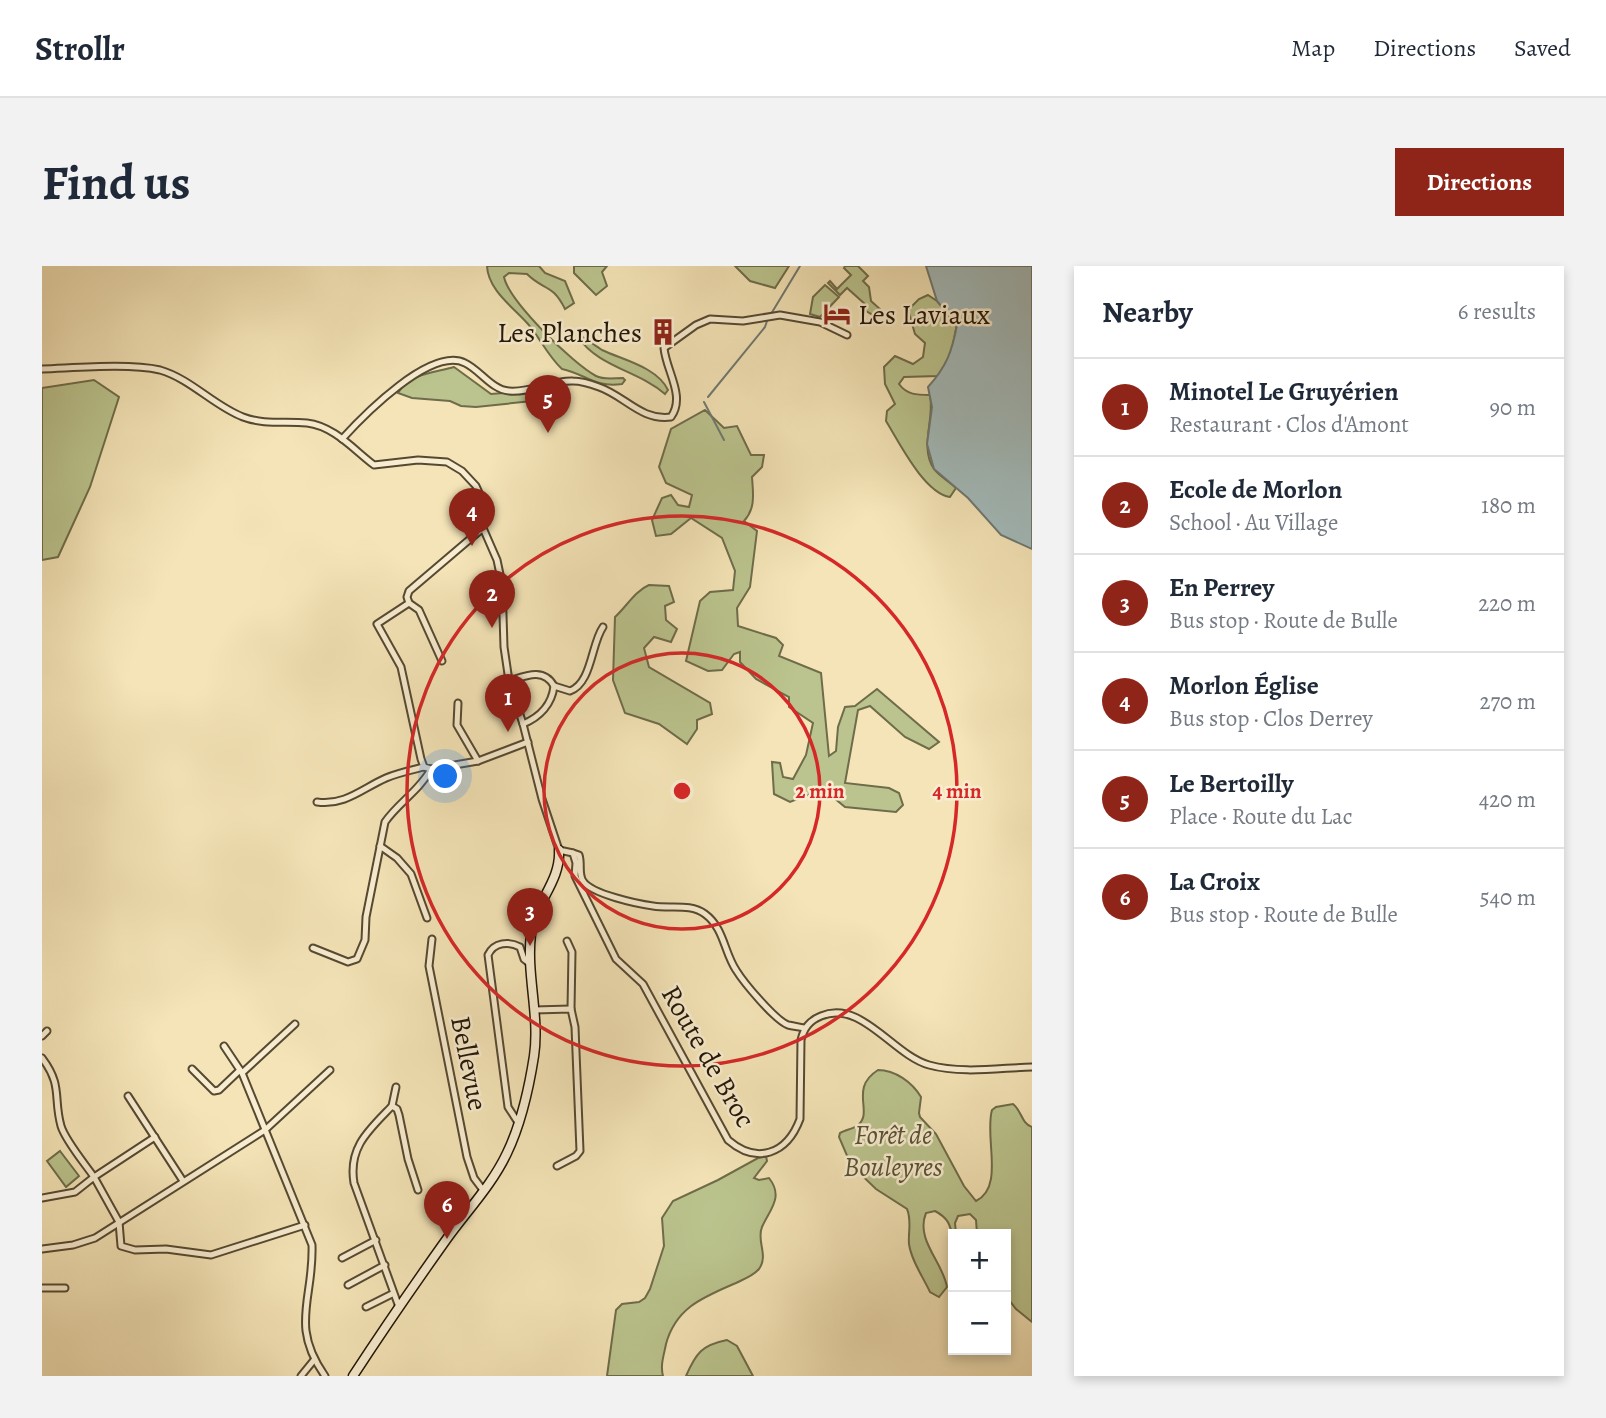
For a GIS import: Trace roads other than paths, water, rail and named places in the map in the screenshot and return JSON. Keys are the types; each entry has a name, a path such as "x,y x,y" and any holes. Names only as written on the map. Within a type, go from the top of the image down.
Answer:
{"street":[{"path":"342,439 373,405 399,384 450,360 463,362 501,391 517,392 571,381 608,390 645,414 660,419 671,417 678,408 664,348 696,325 710,319 744,321 780,315 820,322 847,335"},
{"path":"42,369 117,366 160,370 243,417 264,422 309,423 328,430 374,465 418,460 447,462 462,471 476,486 486,508 483,528 502,584 503,644 509,681 559,850 557,875 541,900 532,925 534,1056 519,1124 502,1164 353,1376"},
{"path":"409,603 409,591 483,528"},
{"path":"409,603 419,610 442,661"},
{"path":"313,948 348,962 357,958 365,940 366,916 385,822 418,786 428,768 401,667 377,624 409,603"},
{"path":"509,681 540,674 548,677 554,686 570,691 578,686 587,671 597,636 603,627"},
{"path":"523,724 546,708 554,686"},
{"path":"458,703 457,725 478,761"},
{"path":"317,802 340,801 384,779 428,768 478,761 528,742"},
{"path":"380,846 397,858 411,874 427,918"},
{"path":"559,850 579,855 583,882 594,891 653,906 695,908 708,916 719,931 736,970 765,1005 786,1024 804,1028 816,1018 842,1012 858,1018 910,1057 928,1065 954,1070 1032,1067"},
{"name":"Route de Broc","path":"573,853 576,863 575,876 616,959 643,984 728,1140 737,1148 749,1153 773,1152 785,1144 796,1130 800,1119 801,1040 804,1028"},
{"name":"Bellevue","path":"432,940 429,966 467,1157 474,1178 483,1190"},
{"path":"557,1166 580,1151 579,1075 571,1009 572,952 567,941"},
{"path":"519,1124 508,1107 488,955 490,949 499,944 512,943 520,947 524,959 531,966"},
{"path":"534,1010 571,1009"},
{"path":"192,1069 214,1091 219,1090 295,1024"},
{"path":"224,1046 241,1071 312,1245 313,1265 304,1324 314,1360 325,1376"},
{"path":"42,1058 58,1087 61,1128 94,1177 119,1222 121,1246 135,1250 166,1249 211,1255 305,1226"},
{"path":"42,1250 95,1238 265,1130 330,1070"},
{"path":"396,1087 392,1106 355,1150 352,1170 354,1183 399,1307"},
{"path":"128,1096 183,1181"},
{"path":"392,1106 397,1109 399,1115 418,1190"},
{"path":"42,1198 75,1192 155,1138"},
{"path":"342,1258 376,1241"},
{"path":"348,1285 384,1265"},
{"path":"42,1288 65,1288"},
{"path":"366,1307 393,1294"},
{"path":"301,1376 314,1360"}],"water":[{"path":"926,266 1032,266 1032,549 1001,535 968,498 934,469 927,444 932,407 928,387 948,358 957,325 937,301"}],"waterway":[{"path":"771,314 800,266"},
{"path":"708,397 767,321"},
{"path":"704,402 724,440"}],"place":[{"name":"Les Laviaux","path":"837,314"},
{"name":"Les Planches","path":"663,332"},
{"name":"Le Bertoilly","path":"548,433"},
{"name":"Morlon Église","path":"472,546"},
{"name":"Ecole de Morlon","path":"492,628"},
{"name":"Minotel Le Gruyérien","path":"508,732"},
{"name":"En Perrey","path":"530,946"},
{"name":"La Croix","path":"447,1239"}],"park label":[{"name":"Forêt de Bouleyres","path":"893,1150"}]}
